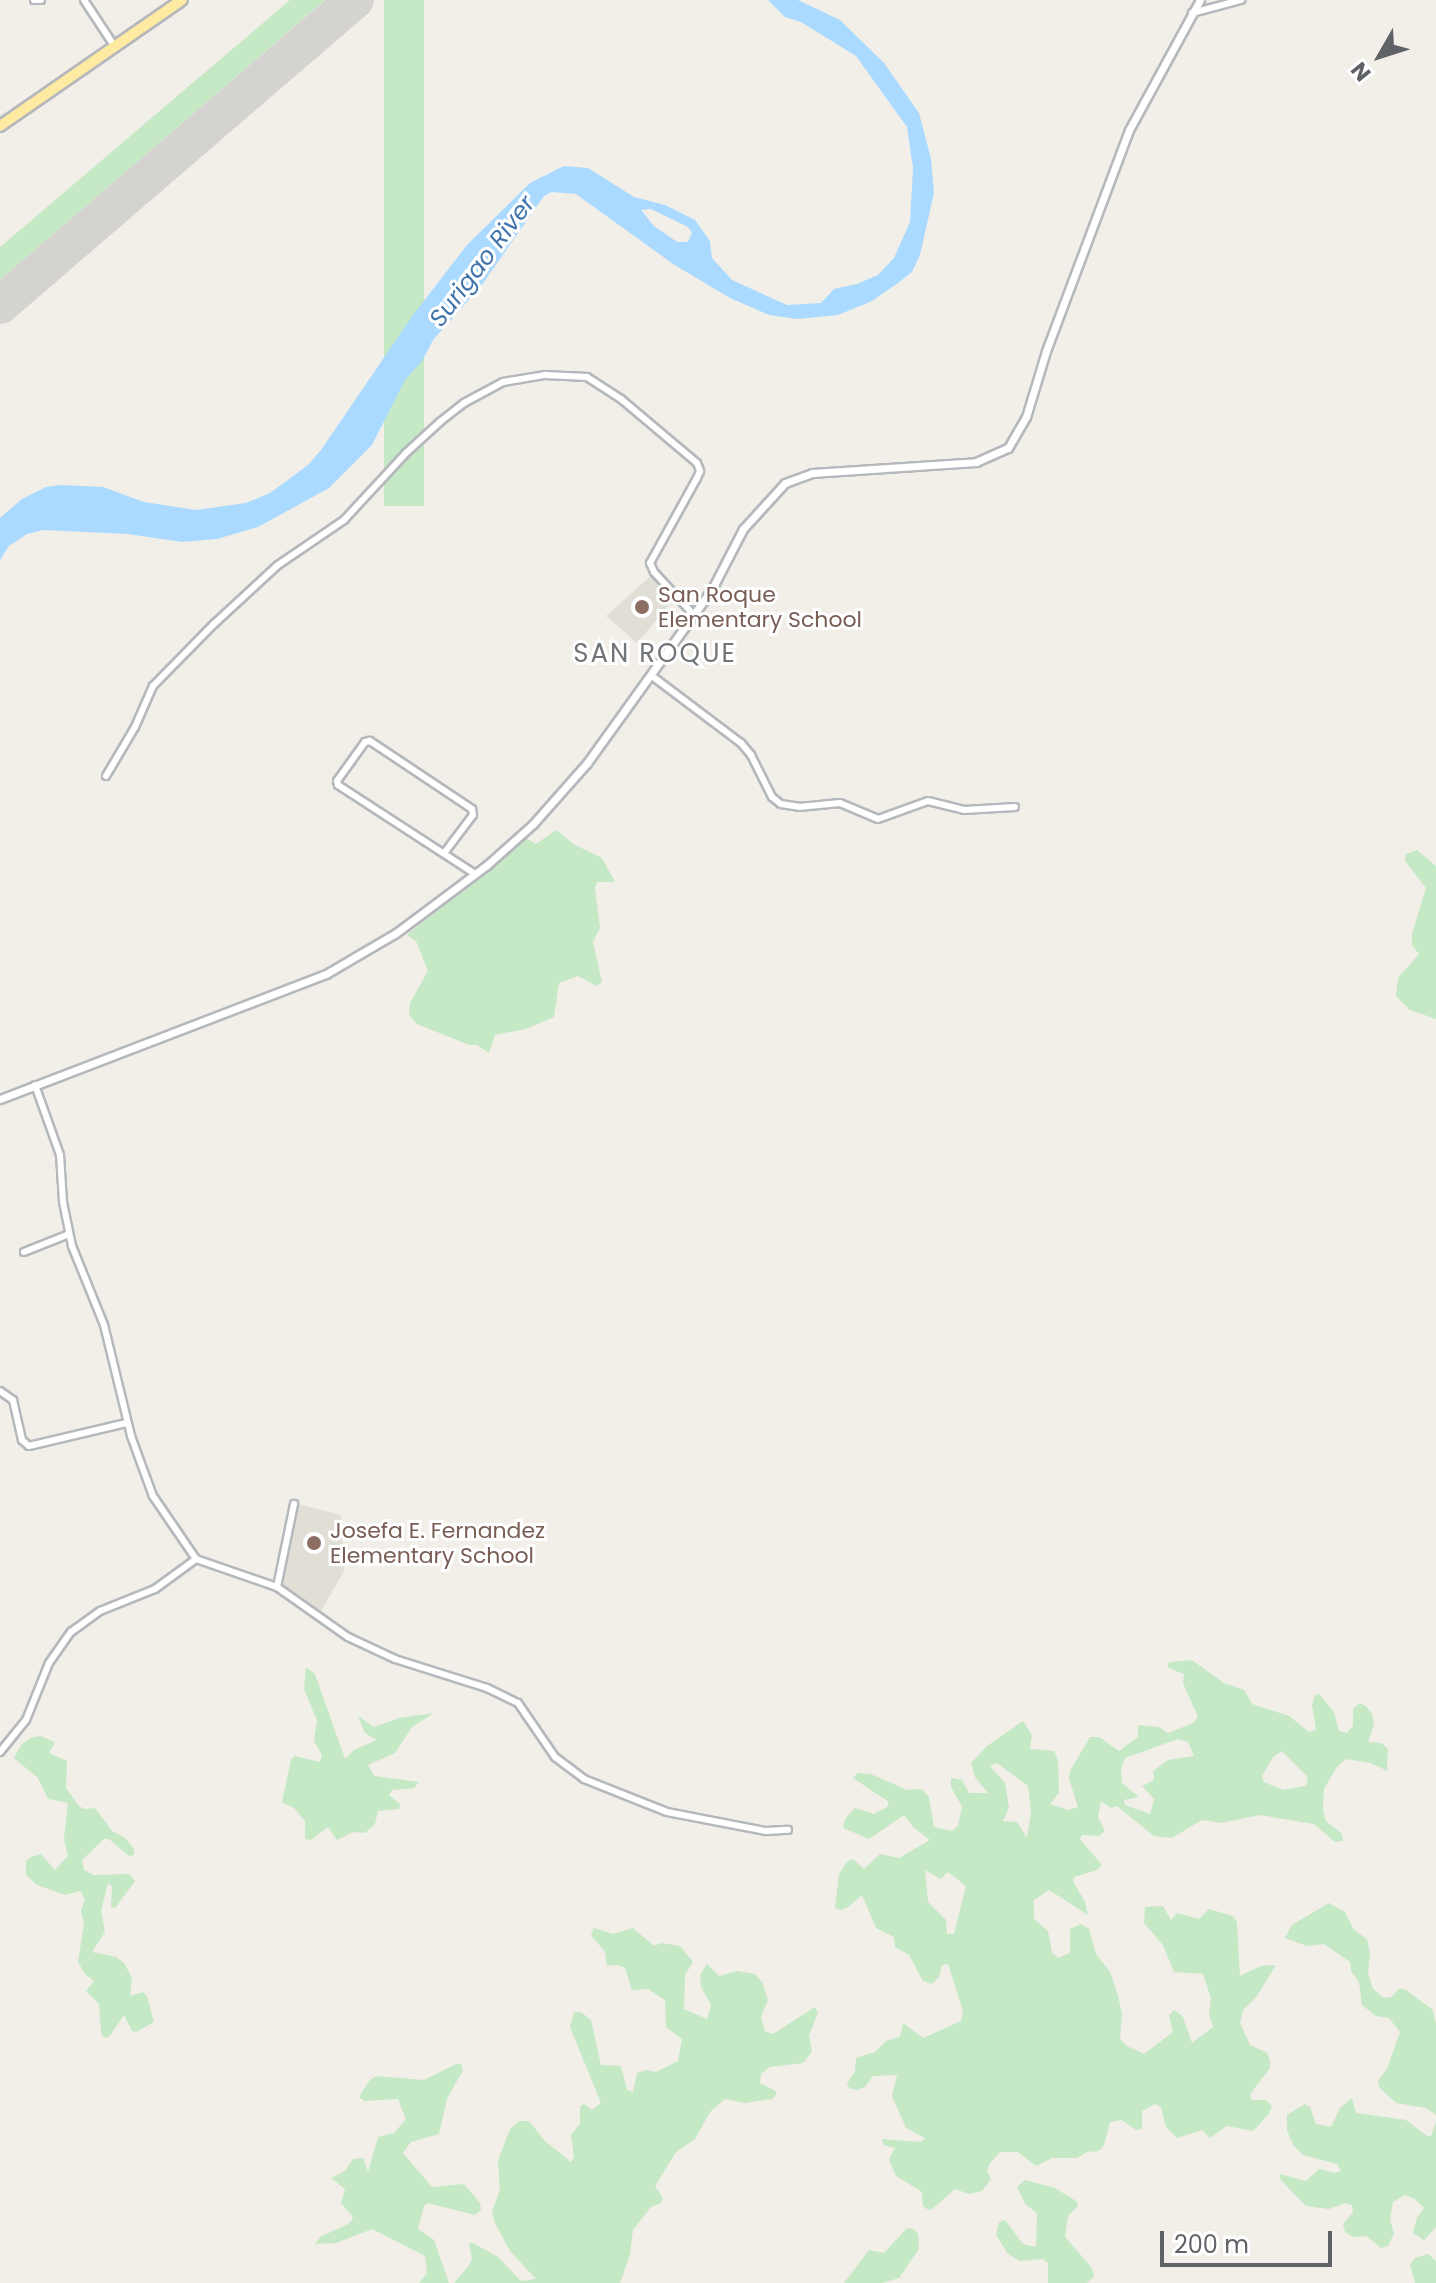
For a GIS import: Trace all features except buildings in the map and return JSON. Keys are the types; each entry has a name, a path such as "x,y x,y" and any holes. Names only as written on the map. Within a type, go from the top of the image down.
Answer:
{"highway":[{"path":"0,126 182,0"}],"street":[{"path":"34,0 41,0"},
{"path":"84,0 115,47"},
{"path":"0,1099 326,974 388,939 475,874 533,824 569,785 694,615 743,529 785,483 812,473 976,462 997,455 1012,443 1026,417 1114,164 1200,0"},
{"path":"1192,13 1241,0"},
{"path":"106,776 135,727 153,686 203,634 278,565 344,520 406,453 441,421 464,403 503,382 545,375 587,377 621,399 697,463 700,471 697,478 650,563 694,615"},
{"path":"652,676 741,743 751,755 772,797 781,804 799,807 840,803 878,819 928,801 964,810 1015,807"},
{"path":"445,852 473,815 472,809 370,741 365,742 337,781 338,785 475,874"},
{"path":"35,1085 60,1155 69,1234 104,1325 126,1423 153,1496 196,1559 277,1587 348,1637 395,1659 487,1688 518,1703 555,1757 584,1779 667,1812 766,1831 788,1830"},
{"path":"24,1252 69,1234"},
{"path":"0,1391 13,1400 22,1440 29,1446 126,1423"},
{"path":"277,1587 294,1504"},
{"path":"0,1752 26,1720 49,1663 71,1632 100,1611 155,1589 196,1559"}],"shaded area":[{"name":"San Roque Elementary School","path":"652,575 675,598 637,643 606,616"},
{"name":"Josefa E. Fernandez Elementary School","path":"294,1503 341,1515 344,1571 321,1611 278,1583"}],"green space":[{"path":"290,0 325,0 0,280 0,247"},
{"path":"384,0 424,0 424,506 384,506"},
{"path":"556,830 575,845 602,858 615,882 597,882 595,888 600,928 593,942 602,982 597,986 578,976 559,983 554,1017 526,1029 495,1035 489,1053 477,1045 469,1045 417,1024 409,1015 410,1003 428,971 416,941 407,935 516,844 526,838 536,844"},
{"path":"1417,850 1436,866 1436,1019 1410,1010 1396,996 1398,978 1419,954 1412,945 1412,934 1426,888 1405,861 1406,854"},
{"path":"1192,1660 1224,1683 1244,1690 1252,1704 1289,1716 1309,1732 1316,1730 1312,1705 1315,1695 1319,1694 1334,1712 1339,1731 1347,1733 1353,1726 1353,1709 1359,1703 1372,1714 1374,1724 1368,1742 1381,1743 1388,1749 1387,1771 1371,1763 1346,1759 1336,1768 1324,1789 1326,1821 1342,1834 1343,1841 1335,1842 1314,1824 1260,1815 1221,1823 1202,1820 1172,1838 1154,1836 1117,1806 1111,1808 1101,1801 1098,1817 1105,1831 1099,1836 1082,1835 1080,1839 1102,1865 1097,1870 1074,1877 1073,1881 1085,1902 1088,1915 1049,1890 1034,1900 1034,1919 1048,1931 1052,1953 1058,1958 1070,1953 1070,1929 1081,1924 1089,1929 1096,1954 1110,1972 1118,1996 1122,2014 1120,2038 1125,2045 1144,2054 1173,2032 1169,2015 1174,2010 1183,2017 1192,2043 1213,2027 1209,2015 1211,1998 1203,1974 1174,1972 1163,1945 1144,1923 1145,1907 1163,1906 1171,1920 1177,1913 1199,1919 1209,1909 1233,1916 1237,1922 1240,1976 1261,1966 1276,1965 1257,1996 1243,2010 1240,2023 1250,2045 1267,2053 1270,2060 1270,2068 1250,2094 1252,2100 1266,2100 1272,2106 1269,2114 1253,2131 1227,2126 1210,2138 1202,2130 1177,2138 1166,2127 1161,2107 1155,2104 1142,2111 1142,2129 1136,2130 1122,2120 1110,2122 1104,2145 1099,2151 1087,2152 1077,2158 1052,2158 1036,2166 1018,2152 1000,2152 989,2165 987,2171 991,2179 982,2191 969,2194 955,2189 931,2210 927,2209 923,2206 922,2192 896,2176 889,2159 895,2148 884,2145 882,2139 921,2142 925,2138 906,2128 892,2096 897,2075 873,2076 865,2087 857,2090 849,2088 847,2083 855,2072 856,2058 875,2052 886,2041 900,2037 903,2023 923,2038 961,2021 963,2011 948,1964 942,1965 939,1977 932,1984 923,1981 909,1955 895,1947 894,1937 876,1928 862,1895 848,1907 841,1910 835,1908 839,1874 847,1862 853,1859 864,1869 880,1854 899,1858 930,1840 914,1828 904,1815 869,1839 843,1828 845,1819 855,1808 874,1814 887,1807 889,1802 853,1778 858,1773 871,1774 907,1790 922,1789 929,1797 934,1827 952,1831 958,1826 962,1807 951,1787 951,1778 962,1780 969,1793 988,1793 975,1777 971,1763 987,1746 1023,1721 1032,1735 1030,1749 1054,1751 1058,1760 1059,1793 1050,1804 1068,1810 1078,1807 1069,1779 1070,1771 1090,1737 1099,1737 1119,1751 1138,1737 1138,1725 1159,1727 1168,1733 1193,1723 1198,1717 1183,1683 1184,1674 1167,1667 1169,1662","holes":["1178,1739 1188,1742 1194,1756 1168,1760 1153,1771 1154,1780 1142,1786 1154,1799 1150,1814 1125,1805 1124,1800 1139,1797 1122,1783 1121,1768 1125,1758","1282,1751 1306,1775 1308,1782 1305,1786 1283,1790 1264,1782 1262,1776 1273,1757","997,1763 1028,1786 1031,1812 1027,1838 1017,1822 1003,1821 1009,1808 1005,1783 990,1766","925,1870 941,1879 948,1872 966,1886 954,1934 947,1934 946,1920 928,1902"]},
{"path":"306,1667 315,1674 345,1759 354,1750 377,1740 365,1733 358,1716 374,1727 399,1718 434,1713 412,1727 395,1753 368,1765 374,1776 419,1782 414,1788 392,1790 389,1795 400,1804 399,1809 378,1811 375,1824 365,1833 353,1832 337,1840 328,1827 311,1840 305,1839 305,1821 294,1808 282,1802 291,1760 295,1756 320,1762 322,1755 314,1741 317,1720 304,1689"},
{"path":"40,1736 55,1742 49,1753 67,1761 66,1788 79,1806 95,1808 112,1831 125,1838 134,1849 134,1855 129,1856 109,1839 104,1839 82,1860 84,1870 94,1875 129,1874 135,1881 115,1908 111,1907 112,1886 108,1883 101,1911 105,1932 92,1952 116,1957 124,1963 132,1978 130,1996 143,1992 147,1996 154,2022 136,2032 132,2031 124,2015 109,2037 104,2038 101,2033 99,2004 86,1991 94,1981 78,1962 84,1923 81,1911 85,1899 80,1891 65,1895 37,1885 26,1875 26,1861 31,1857 41,1854 55,1870 68,1856 64,1839 68,1803 48,1799 38,1778 14,1758 21,1745 30,1738"},
{"path":"1329,1903 1345,1912 1354,1930 1367,1939 1370,1954 1368,1973 1373,1989 1384,1998 1392,1997 1399,1988 1406,1990 1433,2010 1436,2024 1436,2115 1426,2108 1396,2103 1379,2087 1378,2081 1387,2069 1400,2032 1389,2018 1376,2016 1362,2005 1359,1982 1351,1971 1350,1962 1324,1944 1307,1946 1285,1938 1292,1925"},
{"path":"594,1928 613,1934 633,1928 654,1946 661,1943 680,1946 693,1962 685,1975 684,2009 707,2019 711,2005 701,1987 700,1975 707,1964 719,1976 737,1971 755,1974 762,1982 768,2000 761,2017 765,2031 773,2034 815,2007 818,2013 809,2035 812,2052 803,2063 770,2067 761,2074 760,2083 777,2092 773,2099 744,2103 725,2099 710,2112 695,2139 676,2152 655,2186 663,2198 661,2203 651,2207 633,2230 630,2255 620,2283 454,2283 472,2259 469,2243 498,2257 521,2281 536,2279 510,2251 494,2221 492,2211 500,2190 498,2160 510,2129 519,2121 529,2121 545,2141 571,2162 574,2157 571,2135 580,2124 580,2106 584,2104 592,2110 601,2103 570,2027 574,2012 581,2012 591,2020 601,2065 621,2066 627,2090 633,2092 637,2073 646,2070 656,2072 678,2061 682,2039 666,2027 665,2000 648,1989 632,1990 625,1968 607,1966 605,1952 591,1935"},
{"path":"461,2064 463,2070 447,2099 439,2134 411,2142 403,2153 432,2187 464,2184 480,2203 481,2210 475,2215 427,2203 424,2206 418,2229 434,2240 449,2283 419,2283 427,2273 425,2256 372,2229 336,2243 315,2244 320,2237 350,2223 353,2217 341,2203 345,2189 331,2178 345,2171 353,2159 363,2158 368,2172 378,2137 394,2133 406,2119 398,2099 364,2101 359,2097 369,2081 376,2076 424,2080"},
{"path":"1352,2098 1356,2113 1406,2120 1427,2136 1431,2136 1436,2122 1436,2227 1424,2240 1413,2233 1424,2208 1415,2199 1405,2195 1393,2202 1390,2220 1394,2233 1388,2246 1381,2248 1366,2236 1353,2237 1345,2232 1343,2224 1353,2212 1352,2205 1345,2203 1329,2209 1306,2206 1280,2179 1280,2174 1306,2181 1319,2169 1335,2173 1341,2171 1337,2164 1303,2155 1294,2146 1287,2131 1287,2115 1305,2104 1310,2107 1316,2124 1331,2127 1340,2108"},
{"path":"1025,2180 1055,2188 1076,2201 1078,2206 1068,2216 1065,2237 1092,2268 1094,2276 1087,2283 1048,2283 1048,2263 1043,2259 1020,2261 1008,2254 996,2235 999,2222 1005,2220 1023,2244 1036,2247 1037,2213 1026,2205 1017,2187"},
{"path":"907,2228 914,2229 918,2234 919,2249 899,2278 882,2283 844,2283 869,2250 884,2253"},
{"path":"1428,2254 1436,2261 1436,2283 1415,2283 1410,2265 1415,2258"}],"water":[{"name":"Surigao River","path":"768,0 798,0 840,20 884,63 919,113 931,159 934,193 920,255 912,272 872,301 838,315 797,319 769,315 730,298 673,264 576,194 552,192 544,196 481,286 433,340 422,361 405,380 372,445 329,488 258,527 217,539 182,542 128,534 43,530 27,534 9,546 0,560 0,518 22,499 46,487 103,487 144,502 196,510 246,503 270,493 308,465 321,450 413,315 467,245 530,183 564,166 588,168 634,197 665,205 695,220 710,241 712,258 732,280 787,305 821,303 834,289 878,275 894,258 910,222 913,168 907,127 856,56 801,22 785,17","holes":["651,209 688,227 692,233 688,242 677,242 654,226 641,210"]}],"runway":[{"path":"0,305 355,0"}],"place":[{"name":"San Roque Elementary School","path":"642,607"},
{"name":"Josefa E. Fernandez Elementary School","path":"314,1543"}],"district":[{"name":"SAN ROQUE","path":"655,654"}]}
